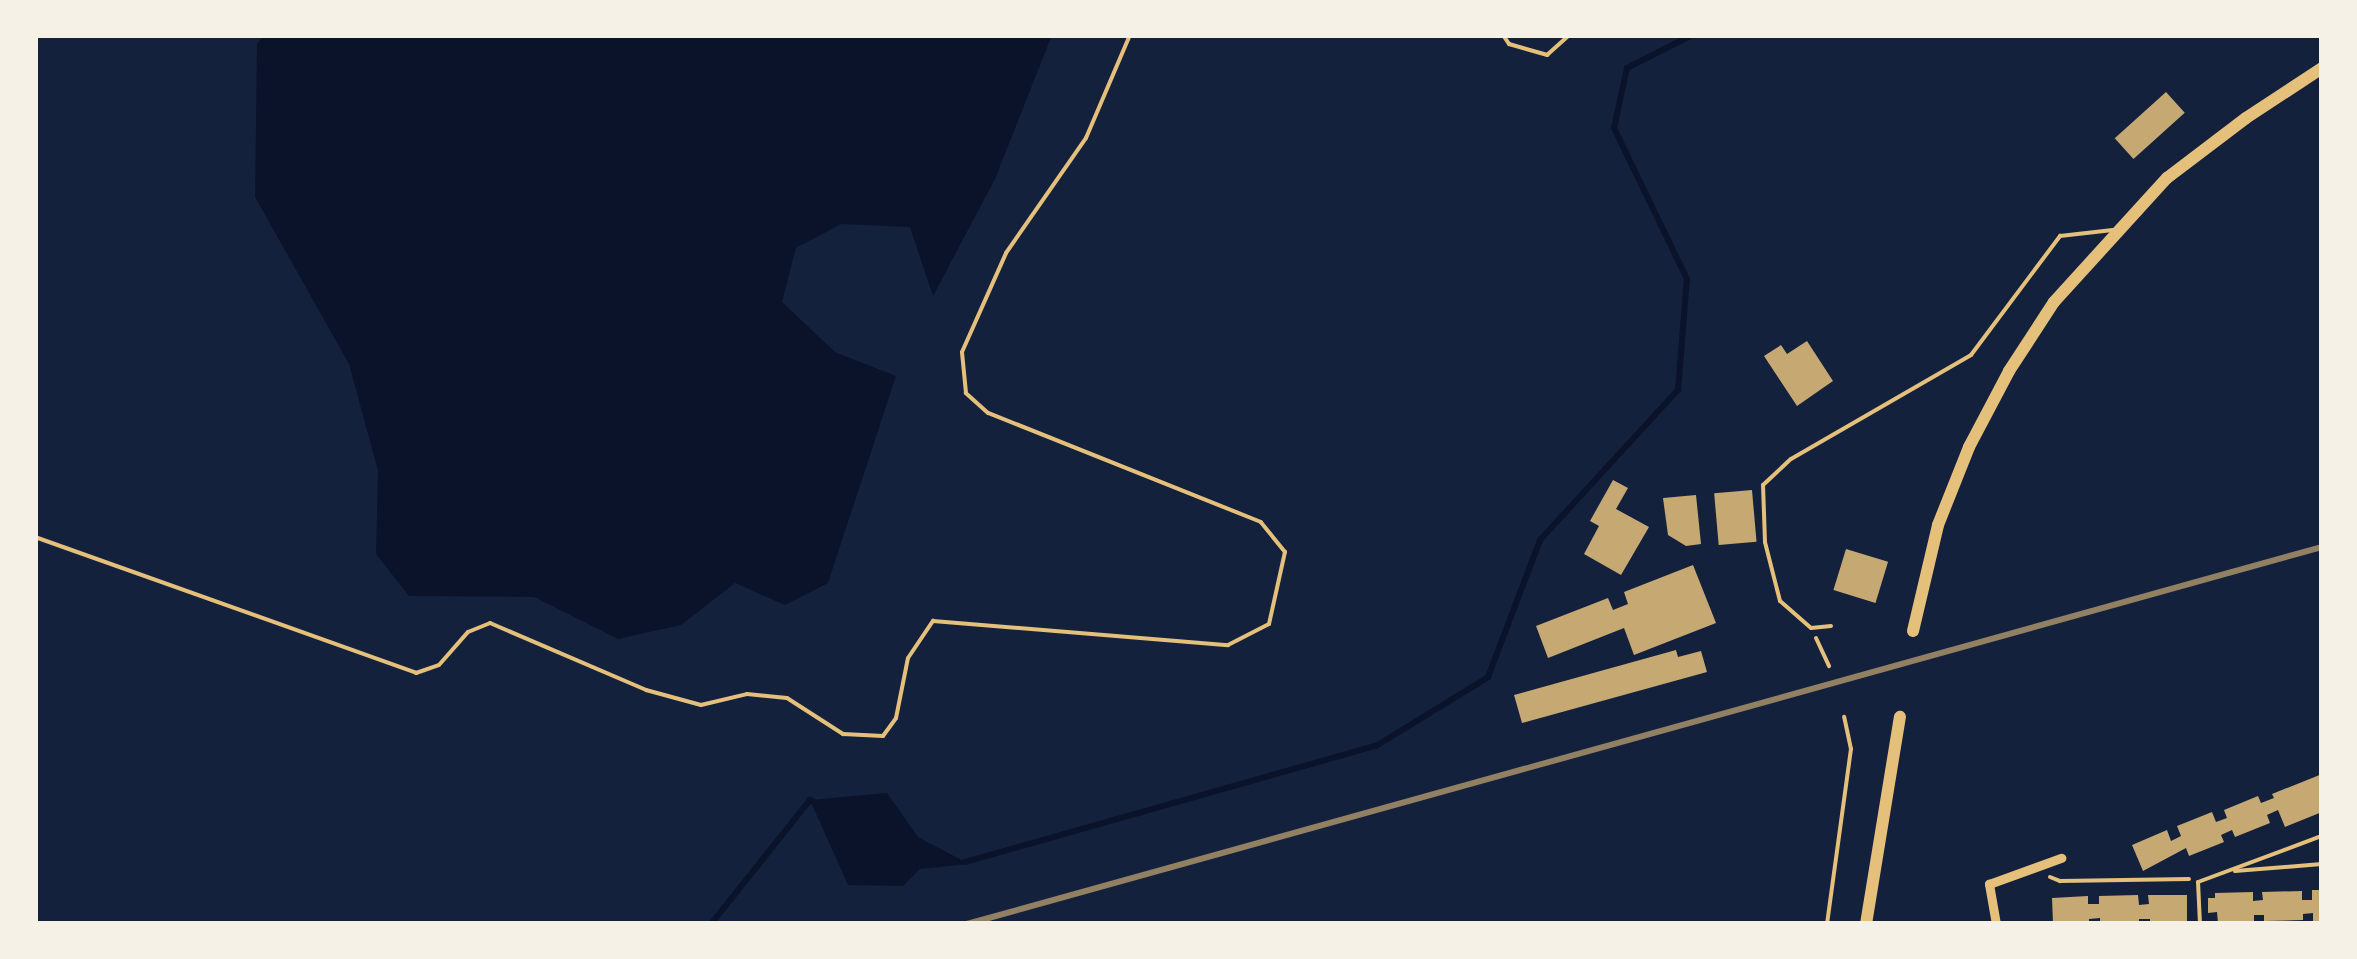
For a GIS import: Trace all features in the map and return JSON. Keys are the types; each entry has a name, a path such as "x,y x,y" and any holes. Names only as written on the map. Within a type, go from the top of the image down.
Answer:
{"main road":[{"path":"1914,631 1938,525 1970,446 2009,371 2054,302 2167,178 2246,118 2322,68"},
{"path":"1866,924 1900,717"}],"street":[{"path":"1996,924 1989,884 2061,858"}],"lane":[{"path":"35,537 416,673 439,664 468,632 490,623 646,690 702,705 747,694 787,698 844,734 882,736 896,718 908,658 932,621 1228,645 1269,624 1285,552 1261,522 988,413 966,393 962,352 1006,253 1086,138 1130,35"},
{"path":"1502,35 1509,44 1547,55 1569,35"},
{"path":"1831,626 1811,628 1780,601 1765,542 1763,485 1791,459 1970,355 2060,236 2117,230"},
{"path":"2200,924 2198,882 2322,836"},
{"path":"2230,872 2322,864"}],"path":[{"path":"1811,628 1829,666"},
{"path":"1827,924 1852,750 1844,717"},
{"path":"2029,870 2060,881 2187,878 2198,882"}],"water":[{"path":"264,35 1052,35 995,179 933,296 910,227 841,224 796,248 782,302 835,352 896,376 828,583 785,605 735,583 681,625 618,639 534,597 409,596 376,554 378,471 349,364 255,197 257,44"},
{"path":"887,793 918,837 969,864 920,869 903,886 848,885 810,800"}],"building":[{"path":"2166,92 2185,113 2133,159 2115,138"},
{"path":"1807,341 1833,381 1797,406 1764,356 1781,345 1787,354"},
{"path":"1613,480 1628,488 1616,509 1649,527 1621,575 1584,554 1599,526 1590,521"},
{"path":"1752,490 1757,542 1719,545 1714,493"},
{"path":"1696,495 1701,544 1686,546 1668,535 1663,498"},
{"path":"1846,549 1888,562 1876,603 1833,590"},
{"path":"1693,565 1716,623 1634,655 1624,628 1548,658 1536,626 1608,598 1613,610 1628,604 1624,592"},
{"path":"1676,650 1678,657 1701,651 1707,672 1522,723 1514,695"},
{"path":"2322,774 2322,812 2285,827 2278,810 2267,815 2270,823 2235,837 2232,830 2221,835 2224,842 2189,856 2186,848 2143,871 2132,845 2167,830 2171,841 2181,836 2177,826 2212,812 2216,822 2227,818 2224,810 2258,796 2261,803 2274,798 2272,794"},
{"path":"2312,890 2322,890 2322,921 2313,921 2313,913 2303,914 2303,920 2264,921 2264,915 2254,915 2254,922 2218,923 2217,912 2208,913 2208,898 2215,898 2215,893 2253,892 2253,901 2263,900 2262,892 2302,891 2302,900 2312,900"},
{"path":"2138,895 2139,905 2149,904 2148,895 2187,895 2187,924 2150,924 2150,919 2139,919 2139,924 2100,924 2100,918 2089,919 2089,924 2053,924 2052,898 2088,896 2088,904 2099,904 2099,896"}],"waterway":[{"path":"965,862 1376,746 1488,677 1540,540 1678,390 1687,279 1614,128 1627,68 1692,35"},
{"path":"711,924 810,800 814,802"}],"railway":[{"path":"967,924 2322,547"}]}
